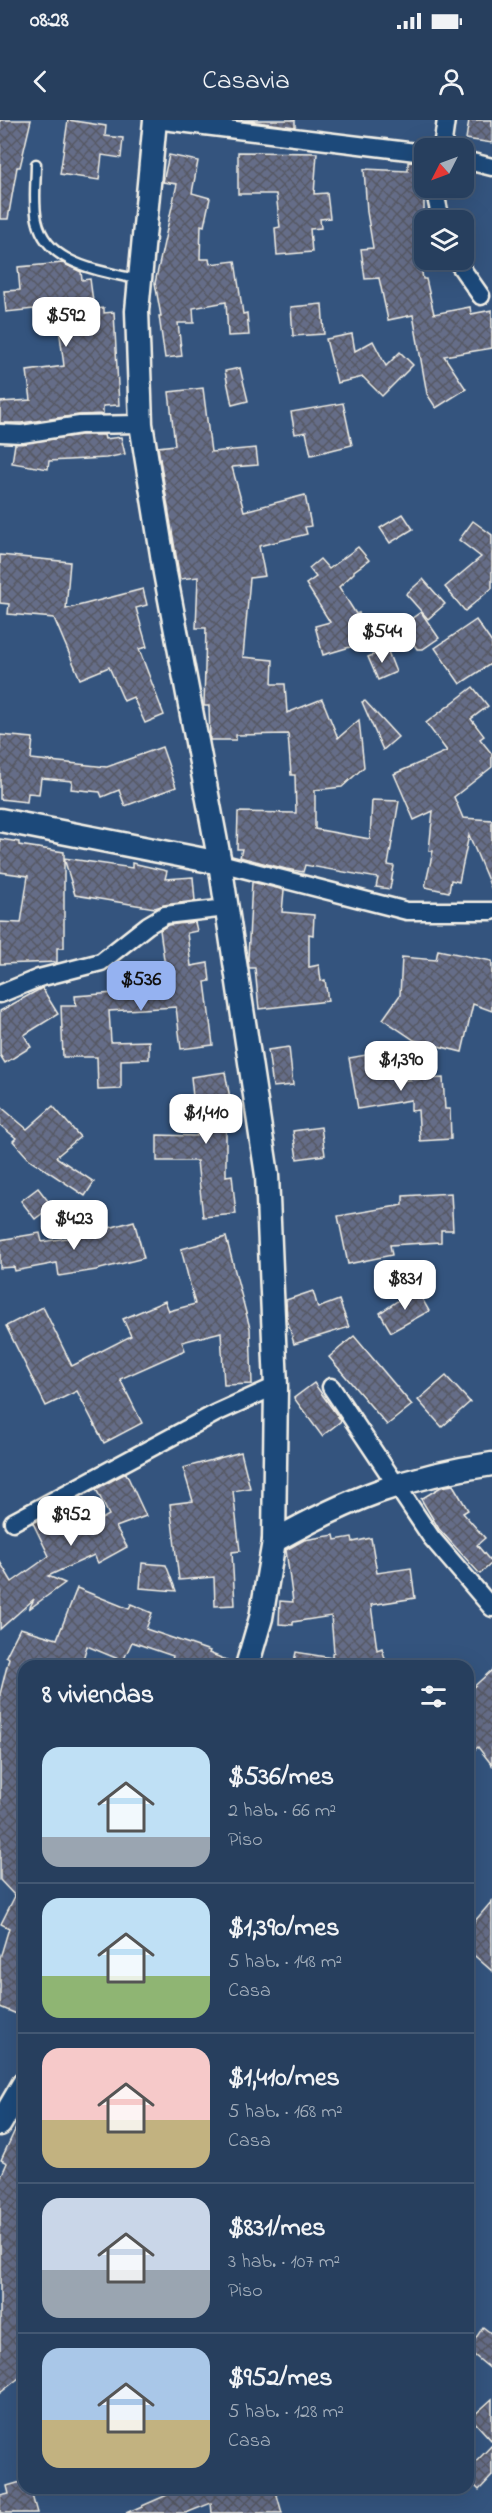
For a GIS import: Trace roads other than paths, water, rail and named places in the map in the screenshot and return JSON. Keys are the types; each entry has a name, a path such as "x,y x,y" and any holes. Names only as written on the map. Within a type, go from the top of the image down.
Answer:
{"main road":[{"path":"155,120 137,311 141,424 165,573 220,862 267,1175 276,1386 274,1540 261,1618 249,1660"},
{"path":"0,820 220,862"},
{"path":"274,1540 327,1510 396,1483 492,1464"},
{"path":"0,2124 18,2094"}],"street":[{"path":"155,120 414,152"},
{"path":"443,138 446,120"},
{"path":"474,162 492,167"},
{"path":"463,270 481,296"},
{"path":"0,433 22,434 80,425 141,424"},
{"path":"220,862 398,909 492,912"},
{"path":"0,994 19,985 101,962 148,925 165,915 227,908"},
{"path":"14,1522 216,1413 276,1386"},
{"path":"331,1387 431,1537 492,1608"}],"lane":[{"path":"36,164 37,220 53,250 73,262 139,280"}]}
